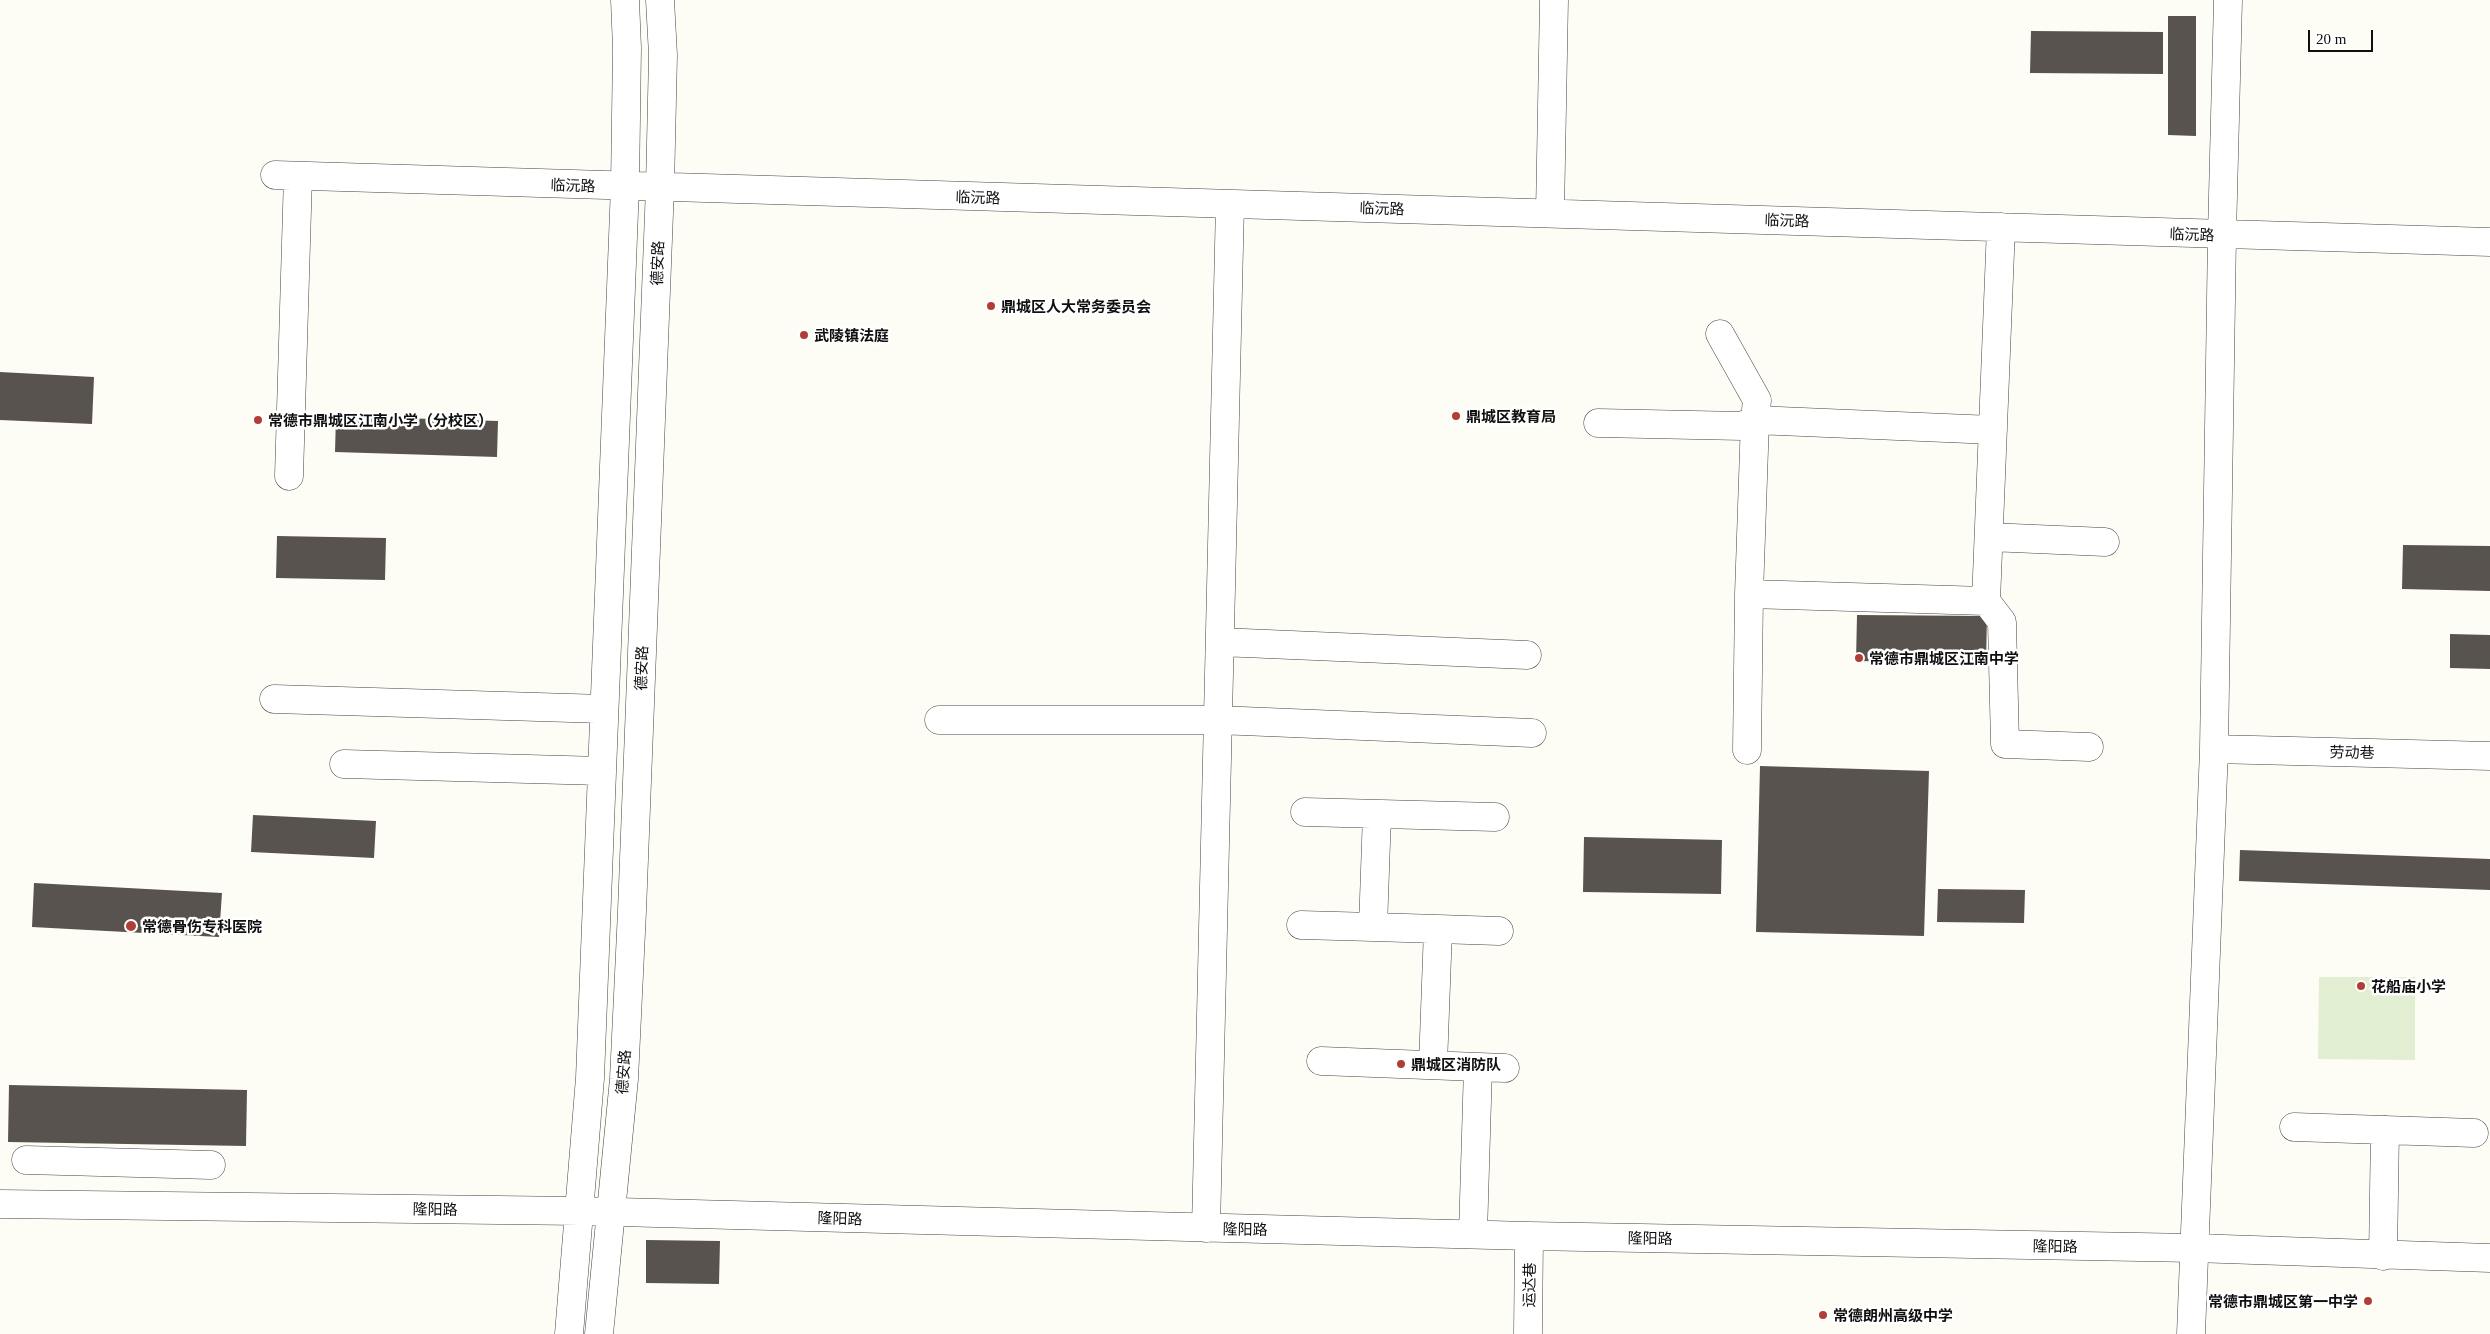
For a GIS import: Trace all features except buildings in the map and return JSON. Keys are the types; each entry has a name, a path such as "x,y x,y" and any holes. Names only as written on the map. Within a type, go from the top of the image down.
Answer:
{"street":[{"path":"569,1334 590,1078 625,186 627,48 625,0"},
{"name":"德安路","path":"599,1334 625,1059 660,187 662,54 660,0"},
{"path":"1550,213 1554,0"},
{"path":"2191,1334 2214,749 2222,235 2228,0"},
{"name":"临沅路","path":"289,476 287,176 2490,242"},
{"path":"1206,1228 1230,204"},
{"path":"2001,227 1986,601 2002,622 2005,744 2090,747"},
{"path":"1720,334 1757,400 1749,594 1747,750"},
{"path":"1598,423 1742,426 1755,420 1993,430"},
{"path":"1989,537 2105,542"},
{"path":"1749,594 1986,601"},
{"path":"1220,642 1527,655"},
{"path":"274,699 604,709"},
{"path":"939,720 1218,720 1532,733"},
{"name":"劳动巷","path":"2214,749 2490,756"},
{"path":"344,764 602,771"},
{"path":"1305,812 1495,817"},
{"path":"1373,927 1377,814"},
{"path":"1301,925 1498,931"},
{"path":"1434,1065 1438,929"},
{"path":"1321,1061 1506,1068"},
{"path":"1473,1234 1478,1067"},
{"path":"2294,1127 2474,1133"},
{"path":"2383,1256 2385,1130"},
{"path":"26,1160 210,1164"},
{"path":"128,1205 129,1162"},
{"name":"隆阳路","path":"0,1204 580,1211 1529,1236 2194,1248 2383,1256 2490,1258"},
{"name":"运达巷","path":"1528,1334 1529,1236"}],"green space":[{"path":"2319,977 2415,977 2415,1060 2318,1059"}],"place":[{"name":"鼎城区人大常务委员会","path":"991,306"},
{"name":"武陵镇法庭","path":"804,335"},
{"name":"鼎城区教育局","path":"1456,416"},
{"name":"常德市鼎城区江南小学（分校区）","path":"258,420"},
{"name":"常德市鼎城区江南中学","path":"1859,658"},
{"name":"常德骨伤专科医院","path":"131,926"},
{"name":"花船庙小学","path":"2361,986"},
{"name":"鼎城区消防队","path":"1401,1064"},
{"name":"常德市鼎城区第一中学","path":"2368,1301"},
{"name":"常德朗州高级中学","path":"1823,1315"}]}
